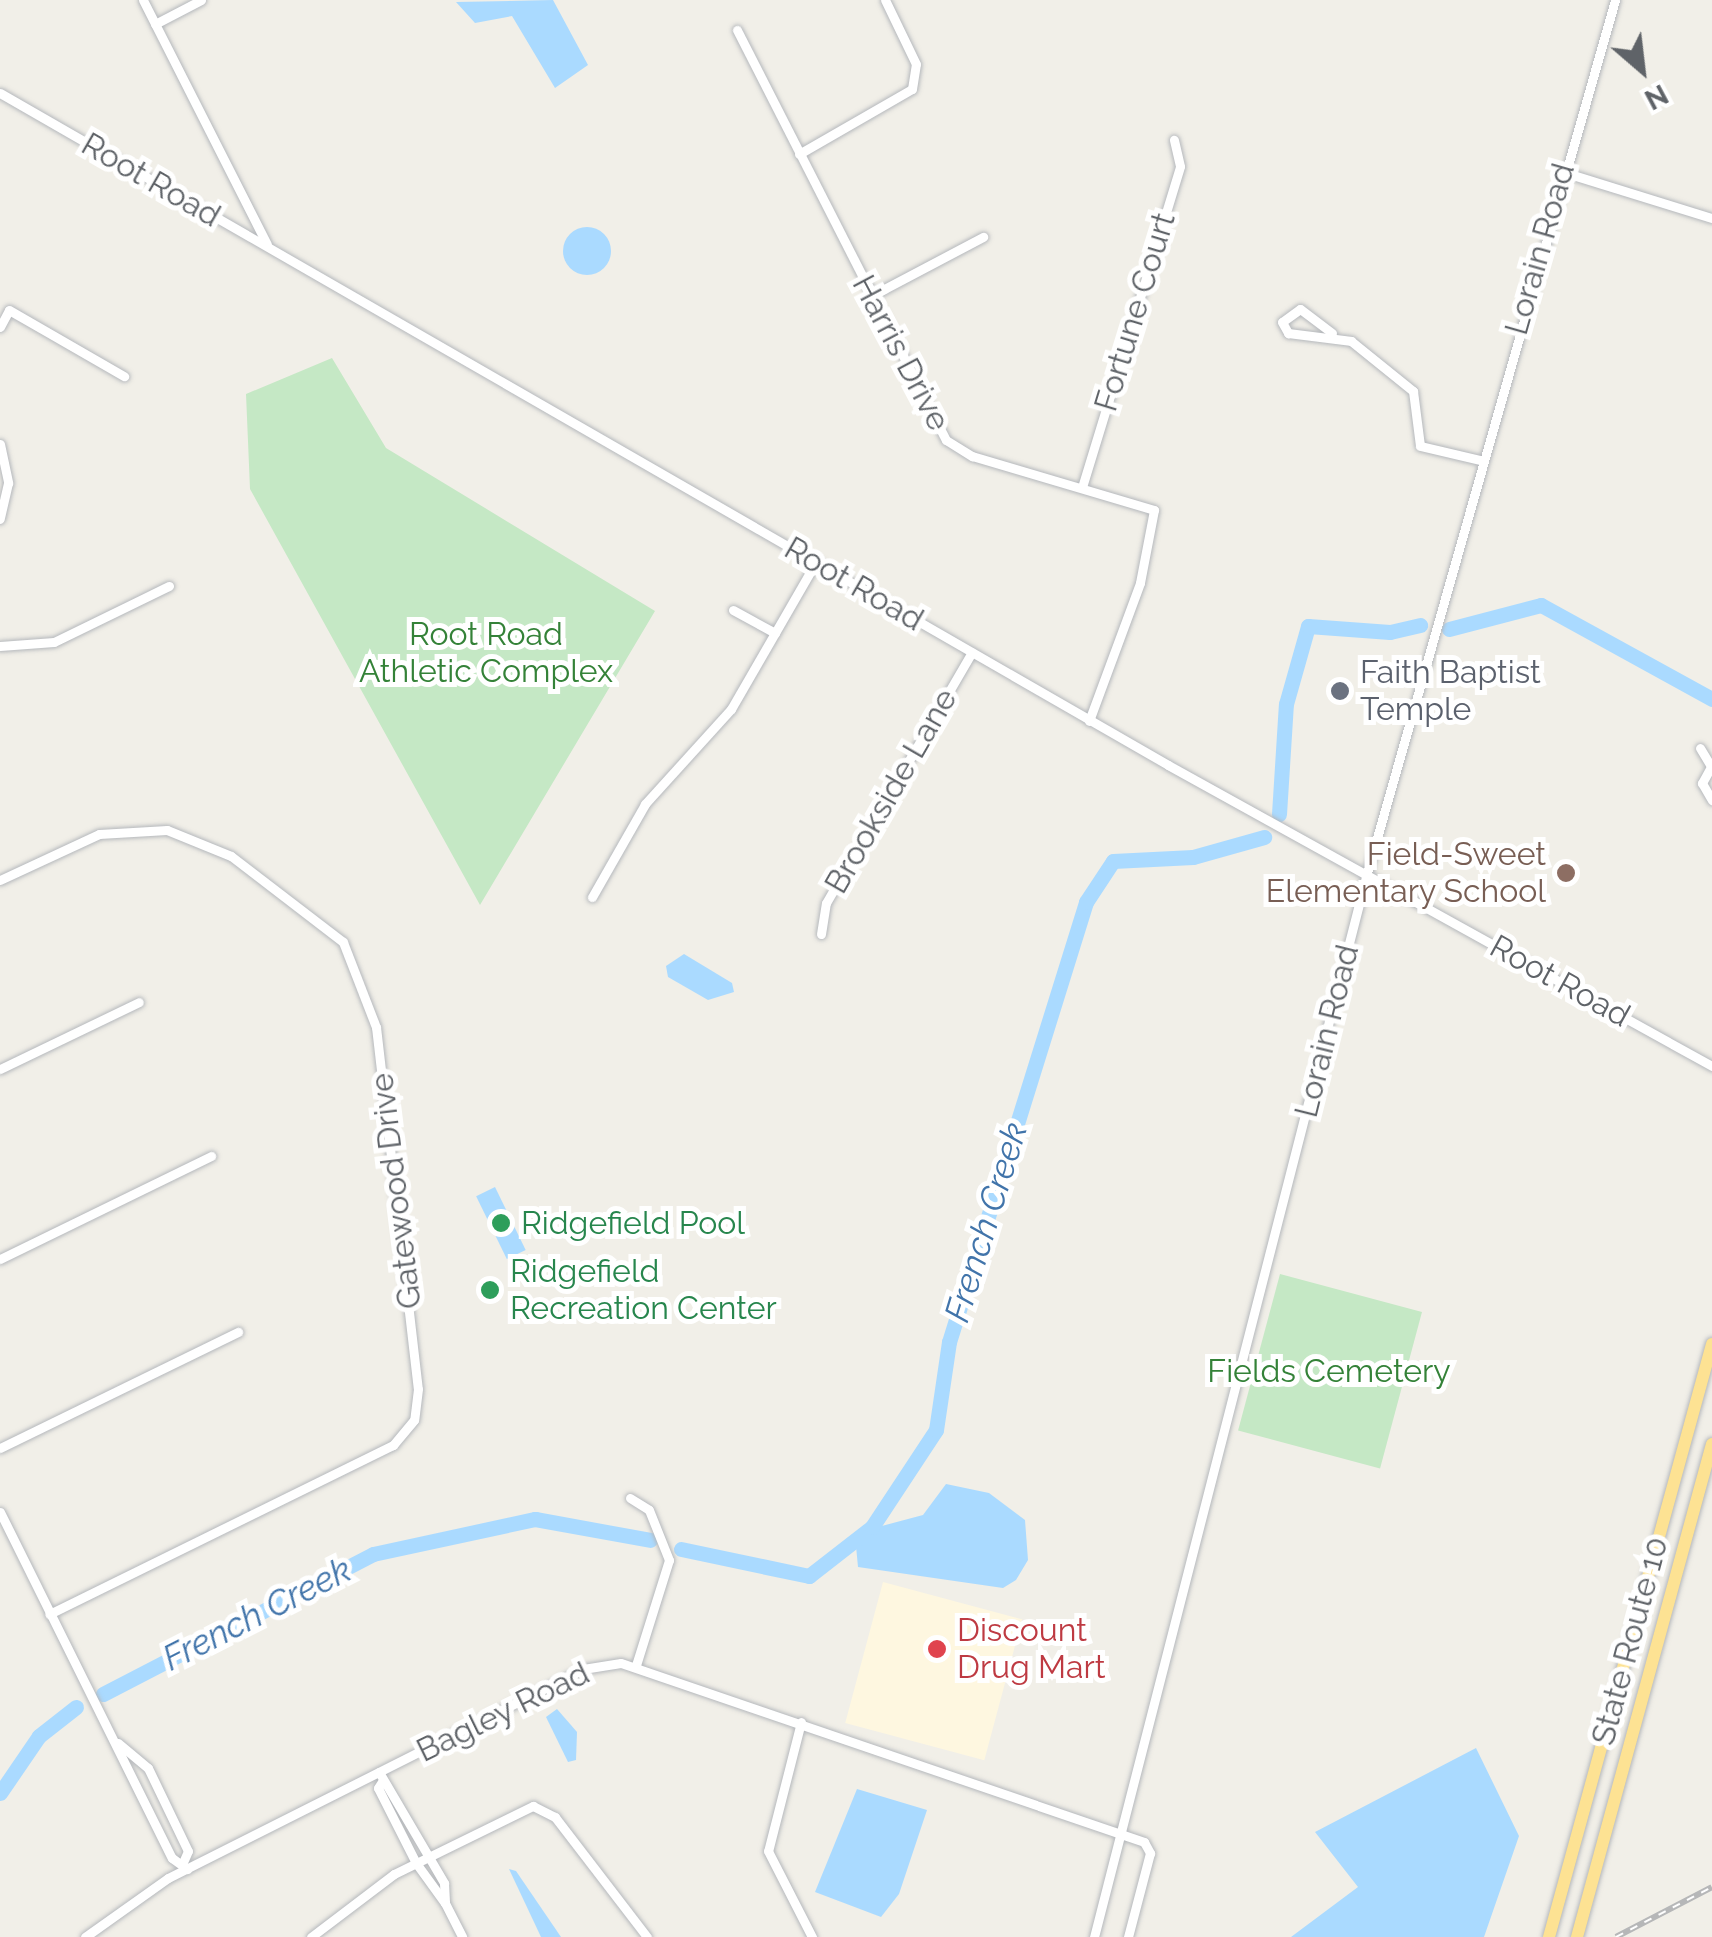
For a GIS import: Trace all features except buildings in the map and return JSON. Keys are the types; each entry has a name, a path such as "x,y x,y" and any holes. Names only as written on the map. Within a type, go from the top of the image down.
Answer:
{"highway":[{"name":"State Route 10","path":"1551,1930 1712,1344"},
{"name":"State Route 10","path":"1577,1937 1712,1444"}],"street":[{"path":"143,0 268,247"},
{"path":"155,24 200,0"},
{"path":"799,154 912,89 916,64 886,0"},
{"name":"Lorain Road","path":"1094,1937 1366,873 1480,460 1615,0"},
{"name":"Harris Drive","path":"738,30 950,444 1142,500 1156,518 1089,720"},
{"name":"Root Road","path":"0,93 1089,720 1712,1066"},
{"name":"Fortune Court","path":"1083,484 1180,166 1174,140"},
{"path":"1563,172 1712,218"},
{"path":"871,296 983,238"},
{"path":"1332,333 1318,340 1288,333 1282,322 1300,308 1413,391 1420,446 1480,460"},
{"path":"0,326 9,310 124,376"},
{"path":"0,444 8,482 0,519"},
{"path":"592,897 645,804 725,718 816,562"},
{"path":"0,646 54,642 169,586"},
{"path":"734,610 775,633"},
{"name":"Brookside Lane","path":"821,934 826,903 972,652"},
{"path":"1700,748 1712,765 1702,784 1712,800"},
{"name":"Gatewood Drive","path":"0,880 99,834 167,830 231,856 343,942 374,1015 418,1389 414,1420 393,1446 49,1614"},
{"path":"0,1069 139,1002"},
{"path":"0,1258 211,1156"},
{"path":"0,1448 238,1332"},
{"path":"630,1498 649,1510 669,1564 636,1664"},
{"path":"0,1512 172,1858 185,1865 188,1850 148,1768 118,1743"},
{"name":"Bagley Road","path":"85,1937 185,1865 382,1776 583,1669 636,1664 1120,1835"},
{"path":"801,1722 768,1851 812,1937"},
{"path":"445,1903 416,1863 378,1788 382,1776 392,1781 430,1856 445,1903 462,1937"},
{"path":"312,1937 416,1863 543,1808 647,1937"},
{"path":"1120,1835 1150,1850 1128,1937"}],"shaded area":[{"path":"883,1582 1022,1619 984,1760 845,1723"}],"green space":[{"name":"Root Road Athletic Complex","path":"332,358 386,448 655,611 480,905 250,489 246,394"},
{"name":"Fields Cemetery","path":"1280,1274 1422,1312 1380,1469 1238,1430"}],"water":[{"path":"553,0 588,65 555,88 512,16 475,23 456,2"},
{"path":"587,227 604,234 611,251 604,268 587,275 570,268 563,251 570,234"},
{"path":"684,954 732,983 734,992 708,1000 668,977 666,966"},
{"name":"Ridgefield Pool","path":"495,1187 526,1250 507,1259 476,1196"},
{"path":"946,1484 989,1493 1025,1520 1028,1560 1016,1580 1003,1588 858,1567 856,1546 878,1527 923,1515"},
{"path":"557,1709 577,1732 576,1760 568,1762 546,1717"},
{"path":"1476,1748 1519,1836 1484,1937 1291,1937 1358,1887 1315,1832"},
{"path":"857,1789 927,1810 899,1894 881,1917 815,1892"},
{"path":"509,1869 516,1871 561,1937 541,1937"}],"waterway":[{"name":"French Creek","path":"1449,629 1541,605 1712,699"},
{"name":"French Creek","path":"1279,814 1286,704 1308,626 1390,632 1420,625"},
{"name":"French Creek","path":"681,1549 809,1576 872,1527 936,1430 949,1342 1086,902 1113,861 1193,857 1264,837"},
{"name":"French Creek","path":"103,1694 373,1554 535,1519 650,1540"},
{"name":"French Creek","path":"0,1793 39,1736 76,1707"}],"railway":[{"path":"1616,1937 1712,1887"}],"place":[{"name":"Faith Baptist Temple","path":"1340,691"},
{"name":"Field-Sweet Elementary School","path":"1566,873"},
{"name":"Ridgefield Pool","path":"501,1223"},
{"name":"Ridgefield Recreation Center","path":"490,1290"},
{"name":"Discount Drug Mart","path":"937,1649"}]}
